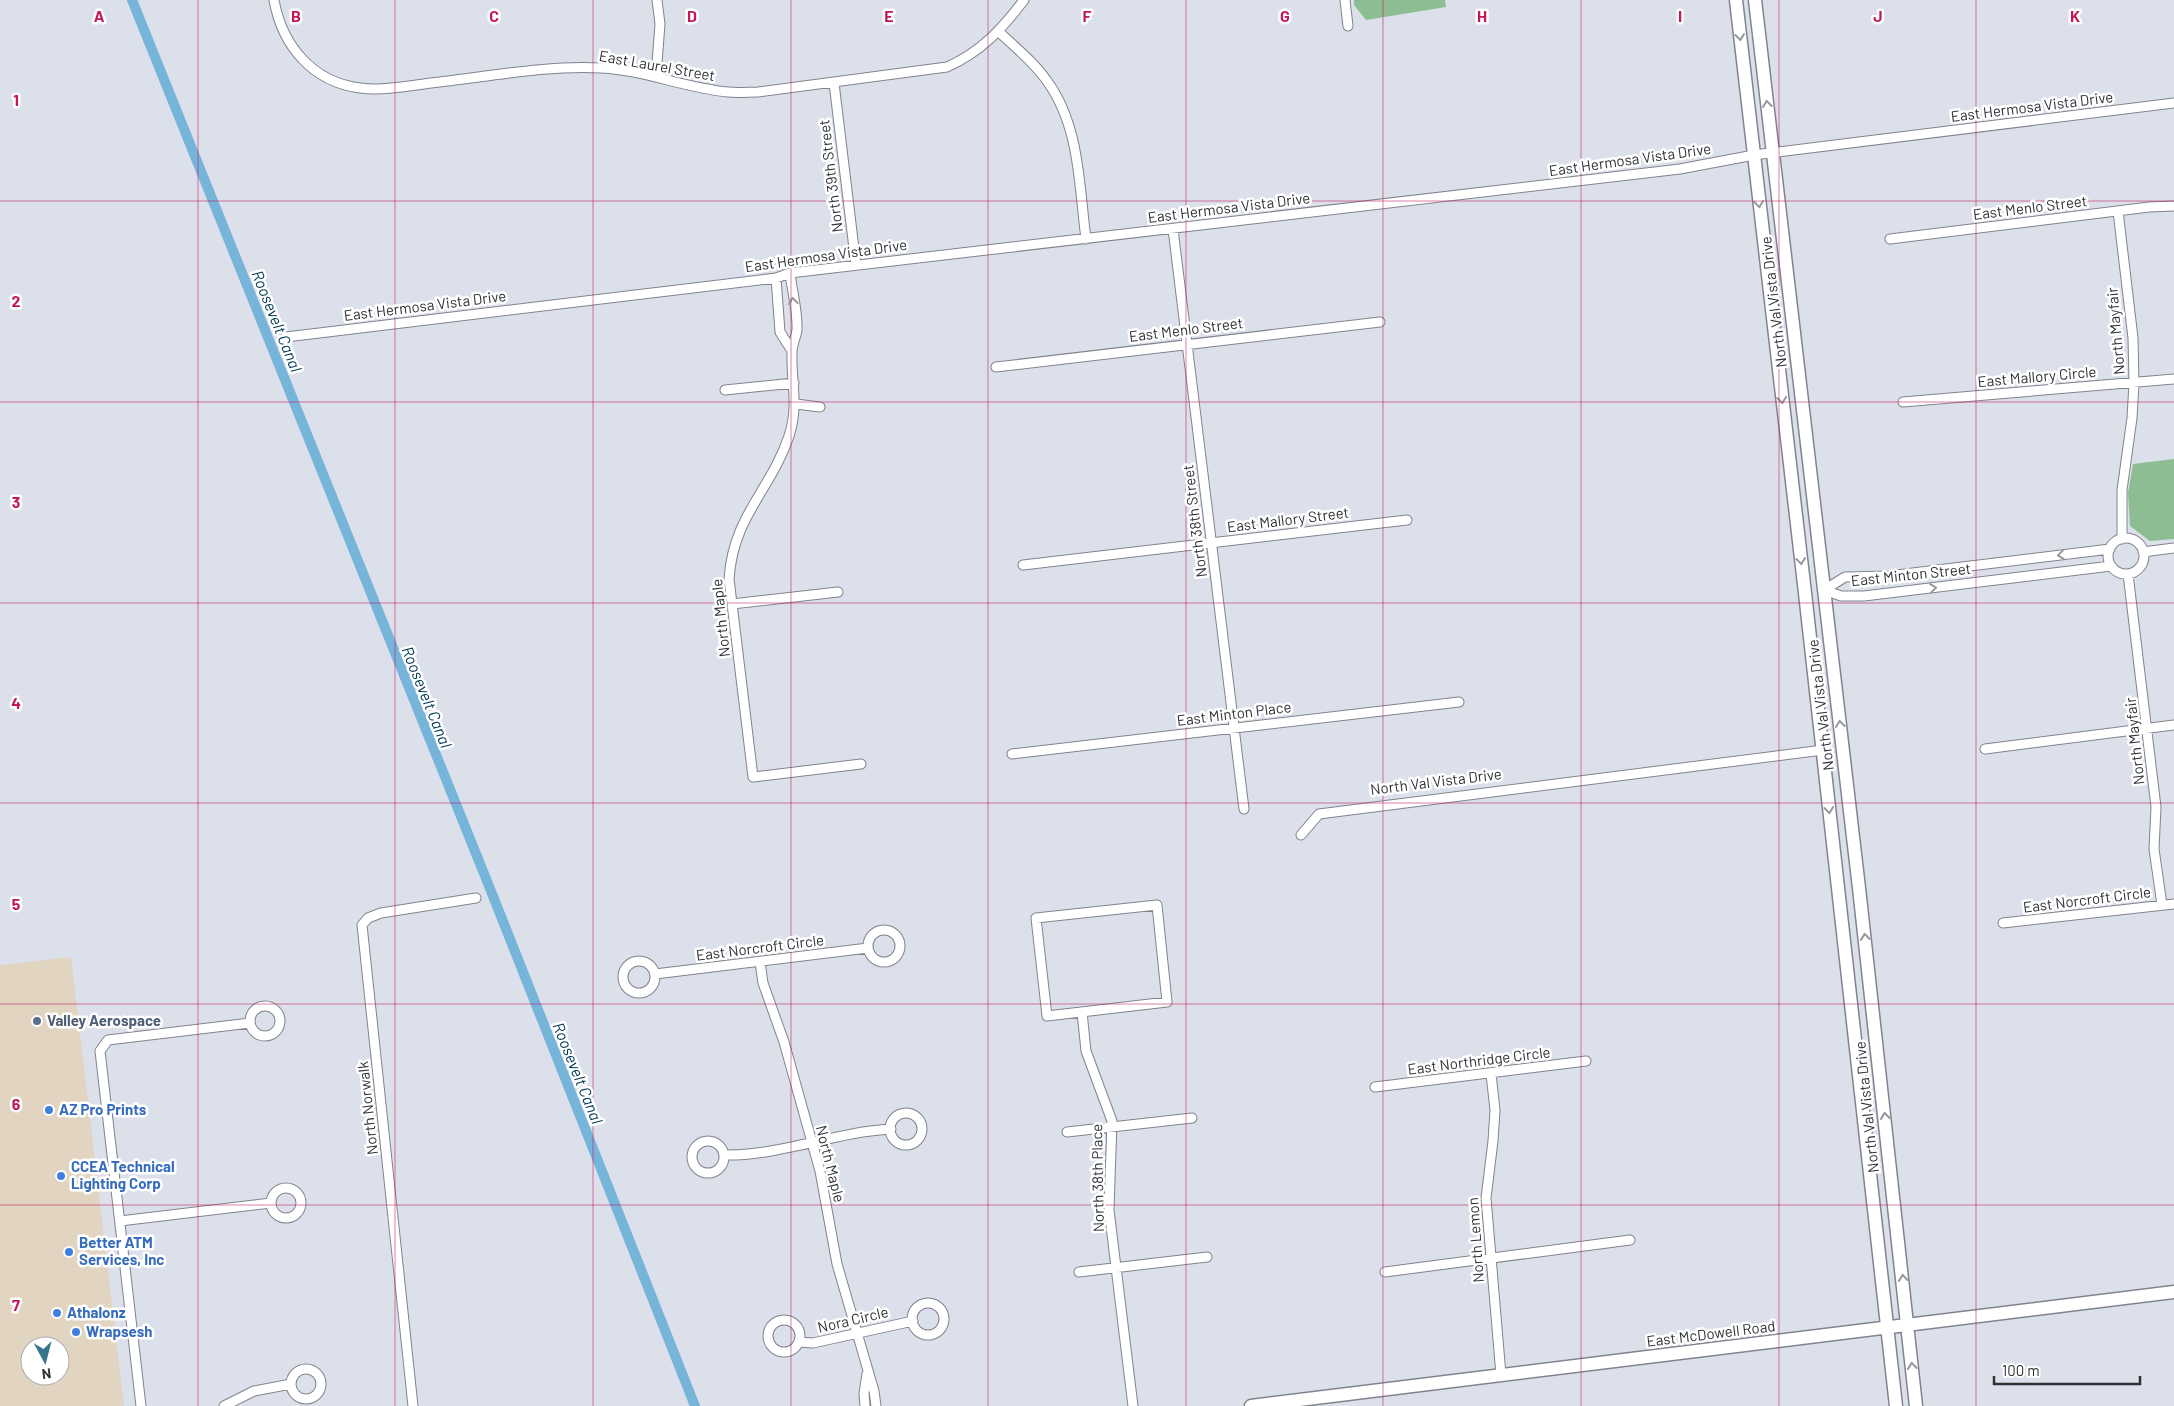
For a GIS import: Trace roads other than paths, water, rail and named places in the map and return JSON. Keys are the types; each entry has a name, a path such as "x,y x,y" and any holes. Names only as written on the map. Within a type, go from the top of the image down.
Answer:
{"main road":[{"name":"North Val Vista Drive","path":"1736,0 1823,750 1896,1406"},
{"name":"North Val Vista Drive","path":"1756,0 1868,965 1916,1406"},
{"path":"1789,458 1808,455"},
{"path":"1792,484 1812,481"},
{"path":"1798,535 1818,532"},
{"path":"1805,592 1824,590"},
{"path":"1808,621 1828,619"},
{"path":"1823,750 1843,748"},
{"path":"1826,782 1846,779"},
{"path":"1847,967 1868,965"},
{"path":"1862,1100 1882,1097"},
{"name":"East McDowell Road","path":"1251,1406 1887,1329 2174,1292"}],"street":[{"name":"East Laurel Street","path":"274,0 285,38 299,56 312,69 330,78 359,88 391,88 560,68 603,68 656,76 728,92 758,92 947,67 966,59 999,32 1024,0"},
{"path":"656,76 660,24 658,0"},
{"path":"1345,0 1348,26"},
{"path":"999,32 1030,60 1047,80 1060,102 1074,147 1086,239"},
{"name":"North 39th Street","path":"834,83 856,265"},
{"name":"East Hermosa Vista Drive","path":"286,337 776,278 790,273 856,265 1680,169 1754,155 2174,103"},
{"name":"East Menlo Street","path":"1890,239 2174,206"},
{"name":"North Mayfair","path":"2118,211 2133,338 2134,383 2132,418 2122,490 2122,539"},
{"name":"North 38th Street","path":"1174,229 1244,809"},
{"name":"North Maple","path":"790,273 797,329 792,351 796,404 789,435 778,462 742,524 735,540 730,560 729,579 754,777 861,764"},
{"name":"North Maple","path":"776,278 780,332 792,351"},
{"name":"East Menlo Street","path":"996,367 1380,322"},
{"name":"East Mallory Circle","path":"1903,402 2174,380"},
{"path":"725,390 794,383"},
{"path":"796,404 820,407"},
{"name":"East Mallory Street","path":"1023,565 1407,520"},
{"path":"2122,539 2132,539 2138,542 2143,552 2142,564 2138,569 2128,574 2117,571 2111,566 2108,557 2110,549 2115,542 2122,539"},
{"path":"2143,552 2174,548"},
{"name":"East Minton Street","path":"1824,590 1845,577 1888,576 2110,549"},
{"name":"East Minton Street","path":"1824,590 1841,596 1864,596 2111,566"},
{"name":"North Mayfair","path":"2128,574 2148,728 2156,807 2154,849 2162,905"},
{"path":"732,604 838,592"},
{"name":"East Minton Place","path":"1012,754 1459,702"},
{"path":"1985,749 2174,725"},
{"name":"North Val Vista Drive","path":"1301,835 1319,814 1823,750"},
{"name":"North Norwalk","path":"413,1406 362,925 368,918 381,913 476,898"},
{"name":"East Norcroft Circle","path":"2003,924 2174,904"},
{"path":"1157,905 1168,1002 1082,1012 1047,1016 1036,918 1157,905"},
{"name":"East Norcroft Circle","path":"655,974 868,948"},
{"name":"North Maple","path":"760,962 763,983 784,1042 825,1194 837,1264 867,1374 874,1392 876,1406"},
{"name":"North 38th Place","path":"1082,1012 1086,1050 1112,1121 1109,1210 1133,1406"},
{"path":"141,1406 100,1050 108,1040 250,1024"},
{"name":"East Northridge Circle","path":"1375,1087 1586,1061"},
{"name":"North Lemon","path":"1491,1074 1494,1134 1486,1198 1501,1375"},
{"path":"1067,1132 1192,1118"},
{"path":"724,1155 767,1152 857,1132 891,1129"},
{"path":"120,1221 271,1203"},
{"path":"1385,1272 1630,1240"},
{"path":"1079,1272 1207,1257"},
{"name":"Nora Circle","path":"799,1342 813,1343 913,1321"},
{"name":"North Maple","path":"865,1406 864,1392 867,1374"},
{"path":"224,1406 254,1391 291,1384"}],"waterway":[{"name":"Roosevelt Canal","path":"132,0 489,886 695,1406"}],"place":[{"name":"Valley Aerospace","path":"37,1021"},
{"name":"AZ Pro Prints","path":"49,1110"},
{"name":"CCEA Technical Lighting Corp","path":"61,1176"},
{"name":"Better ATM Services, Inc","path":"69,1252"},
{"name":"Athalonz","path":"57,1313"},
{"name":"Wrapsesh","path":"76,1332"}]}
